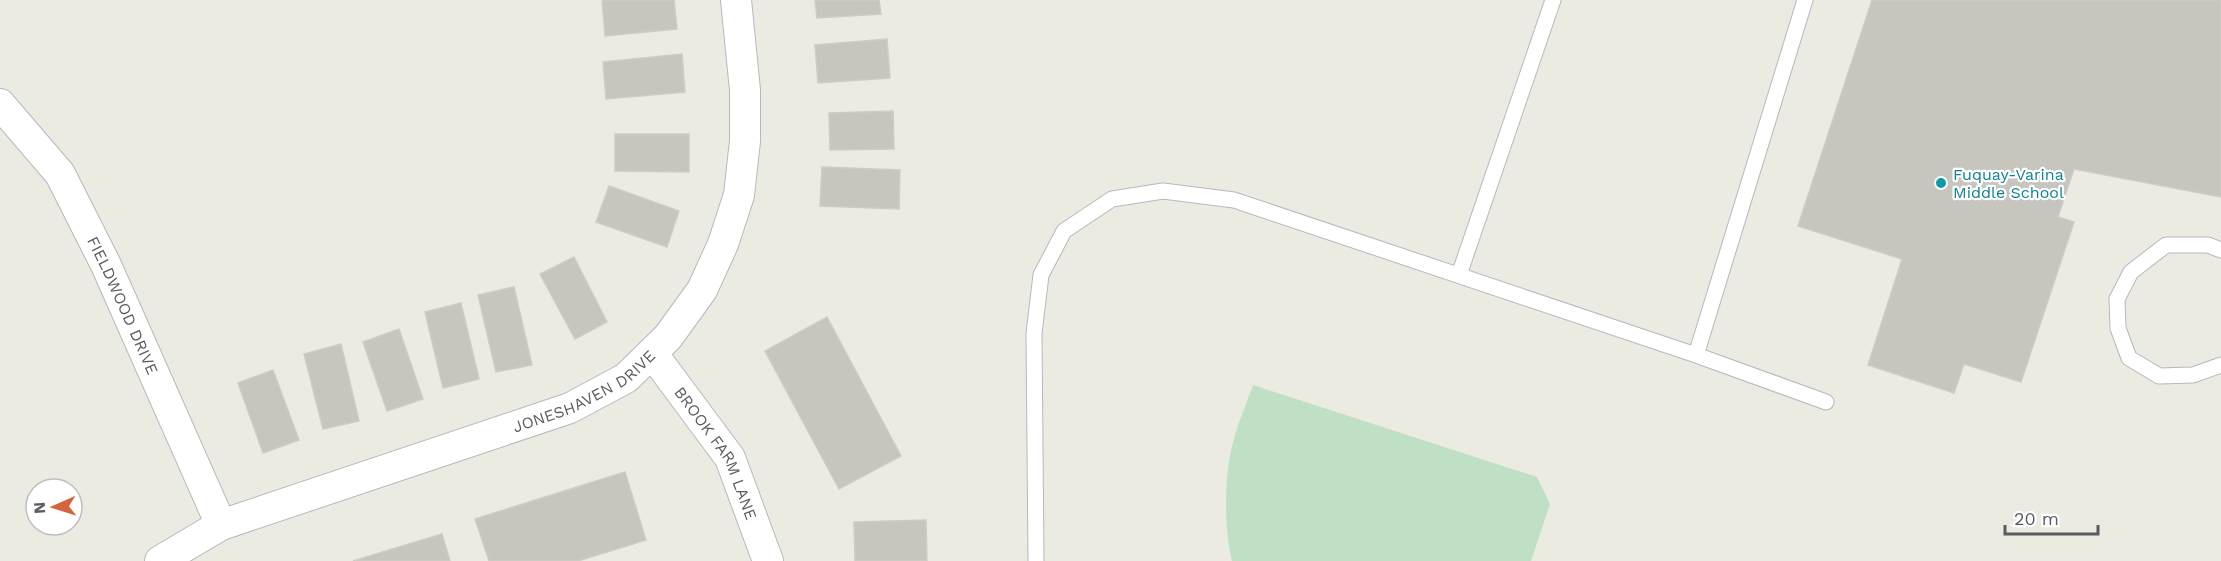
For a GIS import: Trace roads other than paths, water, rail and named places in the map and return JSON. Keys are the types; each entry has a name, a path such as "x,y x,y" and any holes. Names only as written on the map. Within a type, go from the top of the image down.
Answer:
{"street":[{"name":"JONESHAVEN DRIVE","path":"160,561 221,525 570,408 626,378 652,353 668,337 702,290 723,244 739,195 745,141 745,90 736,0"},
{"name":"FIELDWOOD DRIVE","path":"0,104 60,174 106,265 221,525"},
{"name":"BROOK FARM LANE","path":"652,353 730,458 768,561"}],"lane":[{"path":"1459,275 1552,0"},
{"path":"1696,355 1805,0"},
{"path":"1036,561 1034,333 1041,275 1064,231 1112,199 1163,190 1234,200 1696,355 1826,402"},
{"path":"2221,250 2208,245 2166,245 2131,272 2117,299 2118,328 2129,358 2158,376 2193,375 2221,365"}],"place":[{"name":"Fuquay-Varina Middle School","path":"1941,183"}]}
